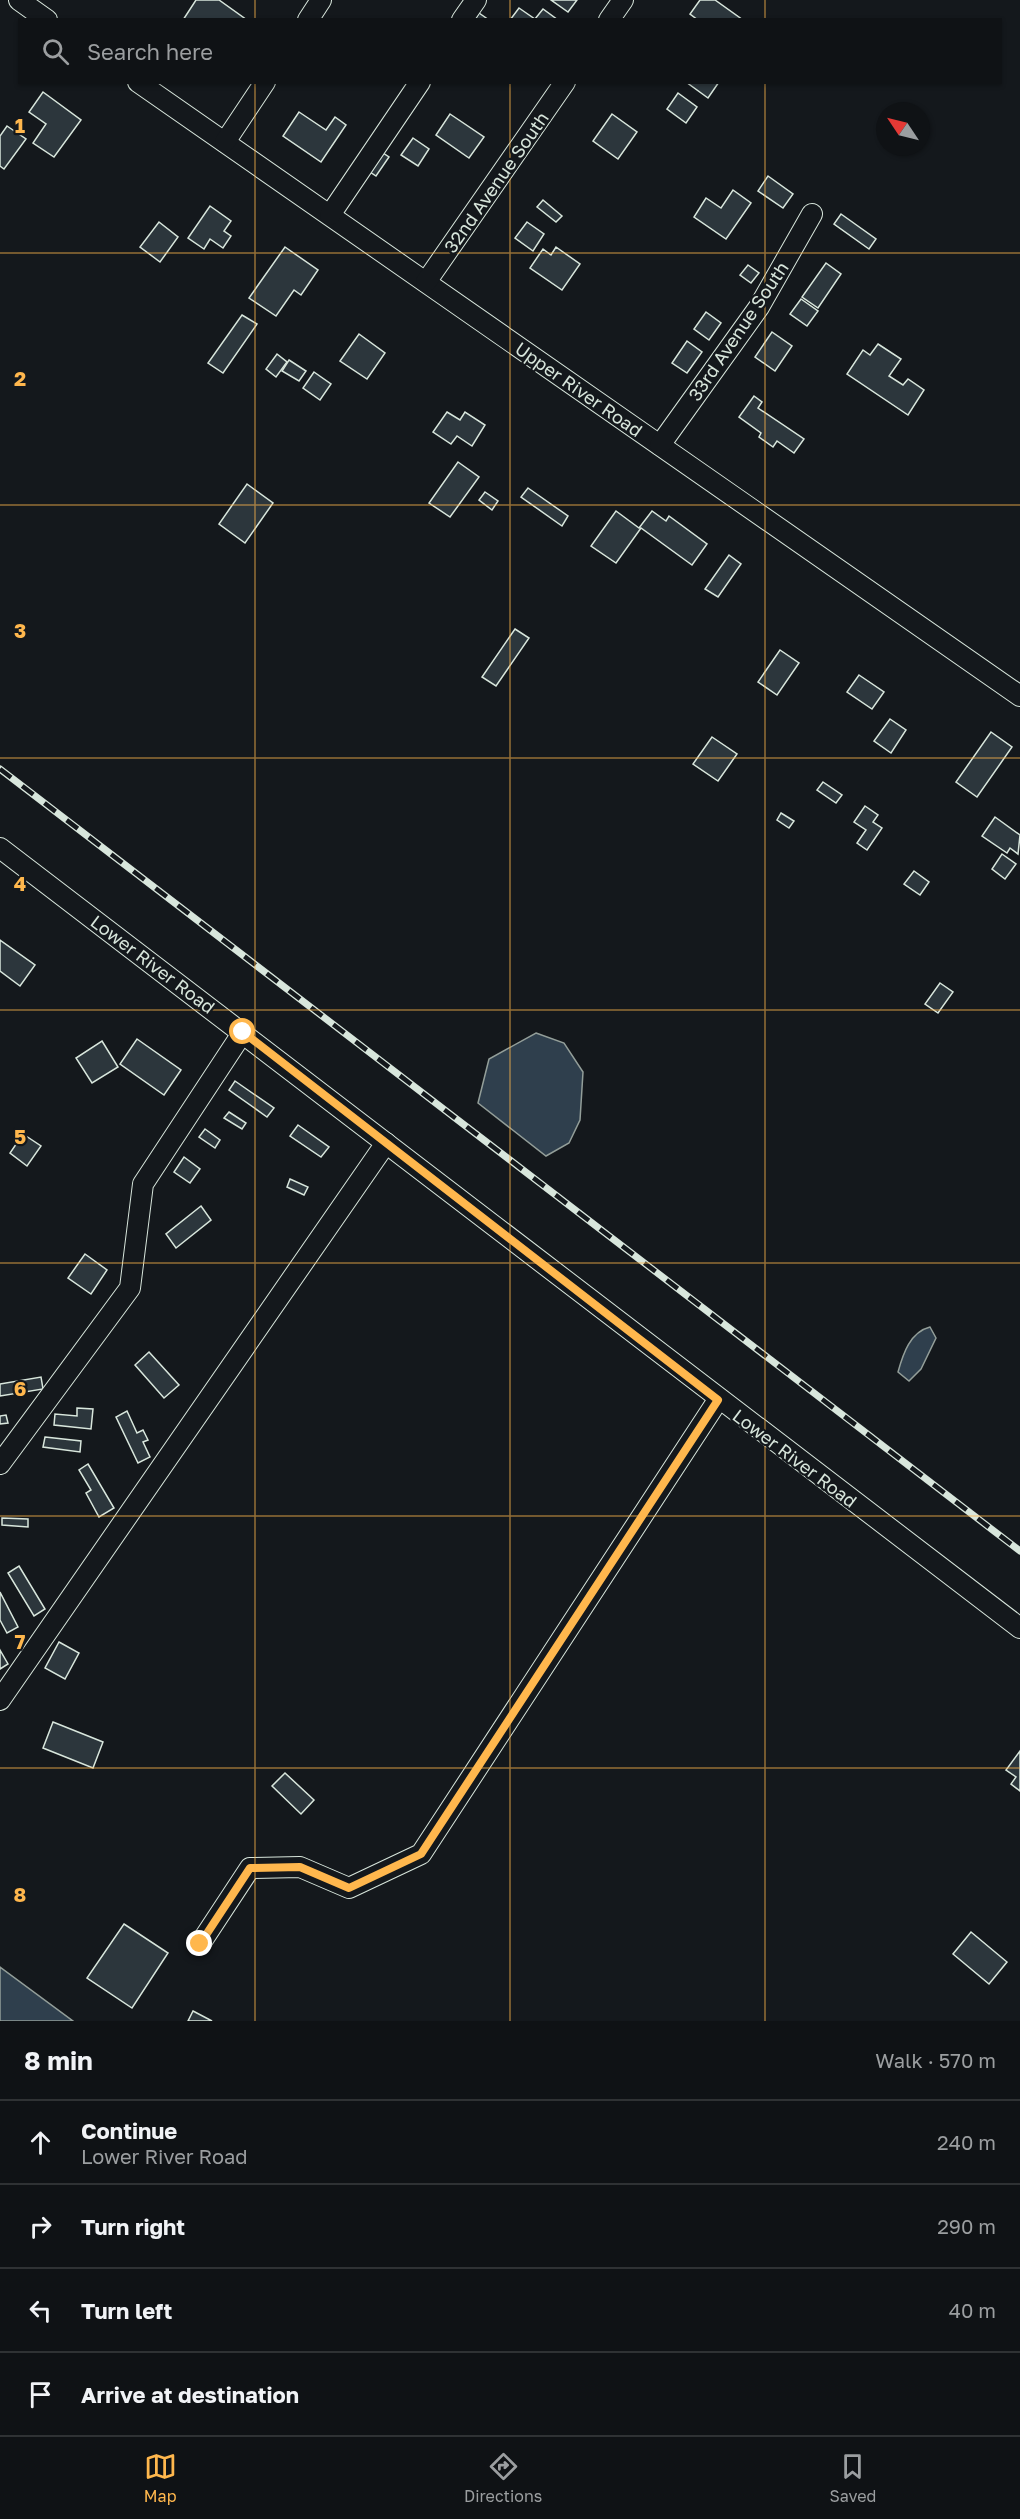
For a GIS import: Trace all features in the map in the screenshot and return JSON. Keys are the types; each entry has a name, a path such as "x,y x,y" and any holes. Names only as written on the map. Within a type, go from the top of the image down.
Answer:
{"street":[{"path":"19,0 44,18"},
{"path":"309,18 321,0"},
{"path":"463,18 476,0"},
{"path":"610,18 623,0"},
{"name":"Upper River Road","path":"141,84 1020,696"},
{"path":"225,142 264,84"},
{"path":"330,215 419,84"},
{"name":"32nd Avenue South","path":"426,282 564,84"},
{"name":"33rd Avenue South","path":"660,445 759,307 812,214"},
{"name":"Lower River Road","path":"0,849 243,1032 718,1400 1020,1628"},
{"path":"0,1464 130,1288 143,1184 243,1032"},
{"path":"0,1700 386,1143"},
{"path":"200,1944 250,1868 300,1867 349,1888 421,1854 718,1400"}],"water":[{"path":"536,1033 564,1043 583,1072 580,1120 569,1143 546,1156 478,1103 489,1059"},
{"path":"930,1327 936,1338 921,1369 909,1381 898,1372 902,1358 912,1339"},
{"path":"0,1967 73,2021 0,2021"}],"building":[{"path":"196,0 219,0 244,18 184,18"},
{"path":"551,0 577,0 568,12"},
{"path":"700,0 715,0 740,18 695,18 690,14"},
{"path":"519,8 534,18 512,18"},
{"path":"543,9 555,18 536,18"},
{"path":"479,13 486,18 476,18"},
{"path":"689,84 718,84 708,98"},
{"path":"43,92 81,120 54,157 33,143 46,124 29,112"},
{"path":"678,93 697,107 686,123 667,109"},
{"path":"299,112 326,130 335,117 346,125 321,162 283,136"},
{"path":"450,114 484,137 469,158 436,135"},
{"path":"612,114 637,132 618,159 593,141"},
{"path":"7,126 26,139 4,169 0,166 0,136"},
{"path":"413,138 429,149 418,166 401,155"},
{"path":"380,151 389,157 376,176 367,170"},
{"path":"768,176 793,194 783,208 758,191"},
{"path":"733,190 751,203 726,239 694,217 706,198 721,208"},
{"path":"543,200 562,216 556,222 537,207"},
{"path":"210,206 231,221 224,231 231,236 223,248 210,239 204,249 188,238"},
{"path":"841,214 876,239 869,249 834,224"},
{"path":"159,222 178,237 160,262 140,247"},
{"path":"527,222 544,234 533,251 515,238"},
{"path":"285,247 318,270 301,295 294,290 276,316 249,298"},
{"path":"556,247 580,264 562,290 530,268 543,249 551,255"},
{"path":"826,263 841,274 818,308 802,297"},
{"path":"748,265 759,273 751,283 740,275"},
{"path":"801,299 818,311 807,326 790,314"},
{"path":"706,312 721,323 709,340 694,329"},
{"path":"242,315 257,324 223,373 208,363"},
{"path":"772,332 792,346 775,371 755,357"},
{"path":"359,334 385,353 367,379 340,361"},
{"path":"687,341 702,352 687,373 672,363"},
{"path":"878,344 901,359 889,376 903,385 908,379 924,390 908,415 847,374 863,350 870,355"},
{"path":"277,354 287,362 276,377 266,369"},
{"path":"289,360 306,371 299,381 282,371"},
{"path":"314,372 331,384 320,400 303,388"},
{"path":"754,396 762,402 758,408 804,439 794,453 777,441 773,447 759,437 761,433 739,417"},
{"path":"447,412 460,420 465,412 485,425 472,446 457,436 451,444 433,432"},
{"path":"458,462 479,477 450,517 429,503"},
{"path":"247,484 273,503 245,543 219,524"},
{"path":"528,488 568,516 562,526 521,497"},
{"path":"485,492 498,501 492,510 479,500"},
{"path":"616,511 639,528 652,511 666,521 669,516 707,544 692,565 641,528 616,563 591,546"},
{"path":"729,555 741,564 718,597 705,589"},
{"path":"515,629 529,638 496,686 482,677"},
{"path":"780,650 799,663 777,695 758,682"},
{"path":"859,675 884,692 872,709 847,692"},
{"path":"890,719 906,730 891,753 874,741"},
{"path":"991,732 1012,747 977,797 956,782"},
{"path":"712,737 737,754 718,781 693,764"},
{"path":"823,782 842,795 836,803 817,790"},
{"path":"865,806 878,815 873,822 882,828 867,850 857,843 866,830 854,822"},
{"path":"781,813 794,821 789,828 777,820"},
{"path":"995,817 1020,835 1018,854 1010,848 1007,853 982,836"},
{"path":"1002,854 1016,864 1005,879 992,869"},
{"path":"914,871 929,882 920,895 904,884"},
{"path":"0,940 35,965 20,986 0,971"},
{"path":"940,983 953,992 938,1013 925,1004"},
{"path":"137,1039 181,1070 164,1095 120,1064"},
{"path":"102,1041 118,1067 92,1083 76,1058"},
{"path":"235,1081 274,1108 267,1117 229,1090"},
{"path":"229,1112 246,1123 242,1129 224,1118"},
{"path":"298,1125 329,1147 321,1157 290,1136"},
{"path":"205,1129 220,1140 215,1148 199,1137"},
{"path":"23,1134 41,1146 27,1166 10,1153"},
{"path":"184,1157 200,1169 190,1183 174,1172"},
{"path":"290,1179 308,1187 304,1195 287,1187"},
{"path":"201,1206 211,1220 176,1248 166,1234"},
{"path":"85,1254 107,1270 91,1294 68,1278"},
{"path":"149,1352 179,1385 164,1398 135,1365"},
{"path":"41,1377 43,1389 0,1396 0,1384"},
{"path":"77,1408 93,1409 91,1429 54,1425 55,1414 77,1416"},
{"path":"127,1411 137,1433 143,1430 148,1440 143,1442 150,1457 138,1463 116,1417"},
{"path":"6,1415 8,1423 0,1424 0,1416"},
{"path":"45,1437 81,1441 80,1452 43,1447"},
{"path":"88,1464 114,1508 99,1517 86,1493 91,1490 79,1470"},
{"path":"2,1518 28,1519 28,1527 2,1525"},
{"path":"19,1566 45,1609 34,1616 8,1573"},
{"path":"0,1592 18,1627 7,1633 0,1620"},
{"path":"59,1642 79,1653 65,1679 45,1668"},
{"path":"0,1650 8,1664 0,1669"},
{"path":"53,1722 103,1742 93,1768 43,1748"},
{"path":"1020,1751 1020,1791 1011,1784 1016,1777 1006,1770"},
{"path":"285,1773 314,1800 301,1814 272,1786"},
{"path":"124,1924 168,1953 132,2008 87,1978"},
{"path":"971,1932 1007,1962 989,1984 953,1954"},
{"path":"193,2011 212,2021 188,2021"}],"railway":[{"path":"0,769 1020,1551"}],"route":[{"path":"200,1944 250,1868 300,1867 349,1888 421,1854 718,1400 243,1032"}]}
